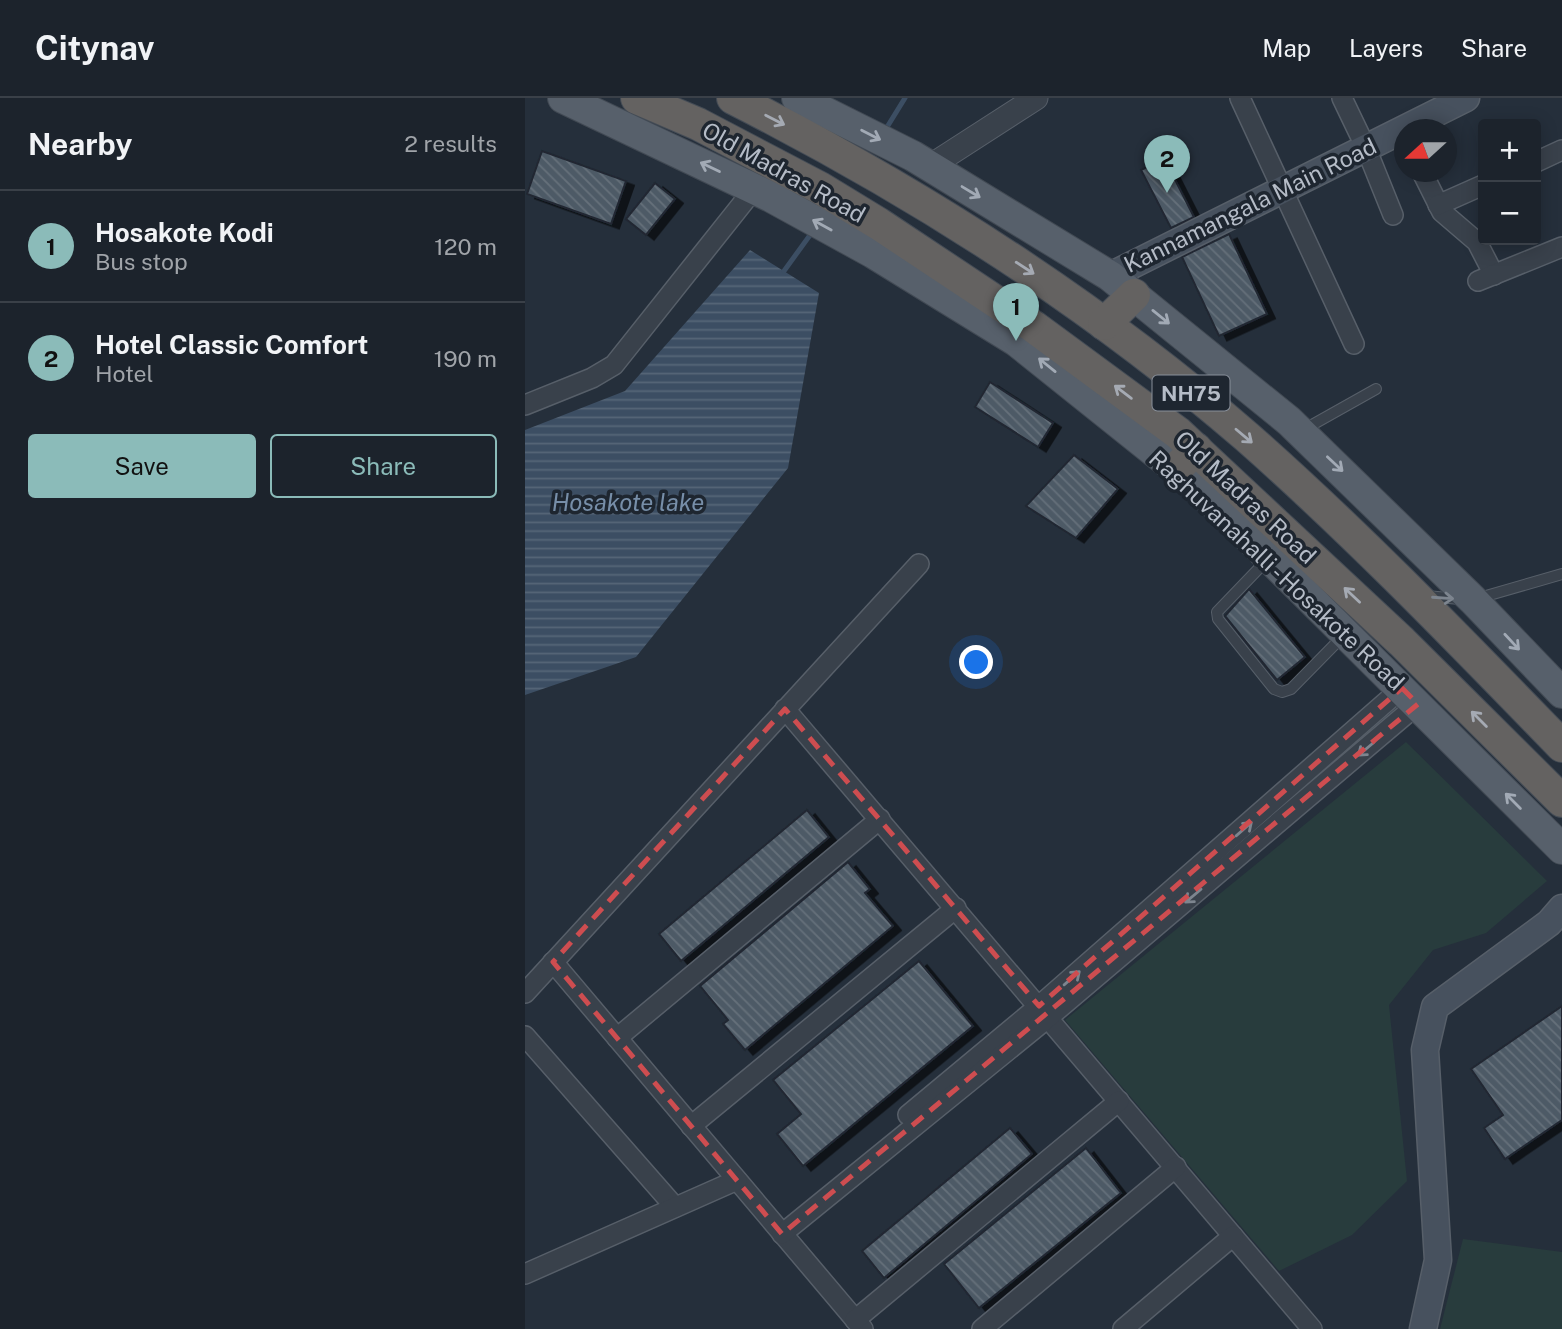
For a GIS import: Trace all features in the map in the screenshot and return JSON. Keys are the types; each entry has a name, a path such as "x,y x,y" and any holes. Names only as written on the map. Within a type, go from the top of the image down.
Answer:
{"highway":[{"name":"Old Madras Road","path":"636,98 698,124 795,174 876,238 1034,327 1402,642 1562,802"},
{"name":"Old Madras Road","path":"733,98 814,111 905,192 1075,301 1246,437 1449,630 1562,746"},
{"path":"1104,324 1122,285"}],"main road":[{"path":"563,98 762,193 876,238"},
{"name":"Kannamangala Main Road","path":"1429,119 1467,98"},
{"path":"814,111 921,162 1122,285 1300,432 1473,600 1562,693"},
{"name":"Kannamangala Main Road","path":"1122,285 1283,189 1394,137"},
{"name":"Raghuvanahalli - Hosakote Road","path":"1186,459 1270,556 1562,849"},
{"path":"1423,1329 1438,1261 1425,1050 1435,1007 1549,923 1562,908"}],"street":[{"path":"921,162 1036,98"},
{"path":"1240,98 1354,344"},
{"path":"1342,98 1393,215"},
{"path":"1541,160 1562,150"},
{"path":"1427,182 1438,205 1477,242 1485,278 1562,247"},
{"path":"1438,205 1478,187"},
{"path":"525,405 592,378 614,365 762,193"},
{"path":"525,993 919,564"},
{"path":"779,1230 1044,1011 1410,696"},
{"path":"785,709 1312,1329"},
{"path":"617,1038 880,819"},
{"path":"691,1126 956,908"},
{"path":"553,962 859,1324 1119,1101"},
{"path":"525,1036 675,1207"},
{"path":"982,1329 1176,1167"},
{"path":"525,1274 737,1180"},
{"path":"1123,1329 1233,1236"}],"lane":[{"path":"1300,432 1376,388"},
{"path":"1270,556 1217,612 1218,619 1274,689 1282,692 1291,689 1347,632"},
{"path":"1413,595 1473,600 1562,574"}],"highlighted area":[{"path":"1402,688 1418,704 782,1234 553,962 785,709 1039,1006"}],"green space":[{"path":"1406,742 1547,881 1486,933 1433,950 1389,1005 1407,1181 1352,1235 1279,1271 1065,1020"},
{"path":"1463,1239 1562,1252 1562,1329 1440,1329"}],"water":[{"name":"Hosakote lake","path":"750,250 819,293 788,468 636,657 525,695 525,430 625,391"}],"building":[{"path":"542,151 626,181 611,224 527,194"},
{"path":"1164,158 1194,217 1171,228 1141,170"},
{"path":"655,183 675,199 646,235 626,219"},
{"path":"1229,234 1267,314 1219,336 1182,257"},
{"path":"990,382 1053,423 1038,447 975,407"},
{"path":"1074,455 1118,489 1076,538 1026,506"},
{"path":"1249,589 1305,657 1277,680 1225,616"},
{"path":"807,810 829,837 681,961 659,934"},
{"path":"848,862 870,889 865,893 893,926 745,1050 723,1024 728,1020 700,986"},
{"path":"919,961 973,1026 803,1166 777,1134 801,1114 773,1080"},
{"path":"1562,1006 1562,1120 1505,1159 1484,1128 1503,1115 1471,1069"},
{"path":"1010,1128 1032,1154 884,1278 862,1251"},
{"path":"1086,1148 1121,1193 979,1308 944,1264"}],"waterway":[{"path":"884,132 905,98"},
{"path":"784,271 813,231"}],"place":[{"name":"Hotel Classic Comfort","path":"1167,193"},
{"name":"Hosakote Kodi","path":"1016,341"}]}
